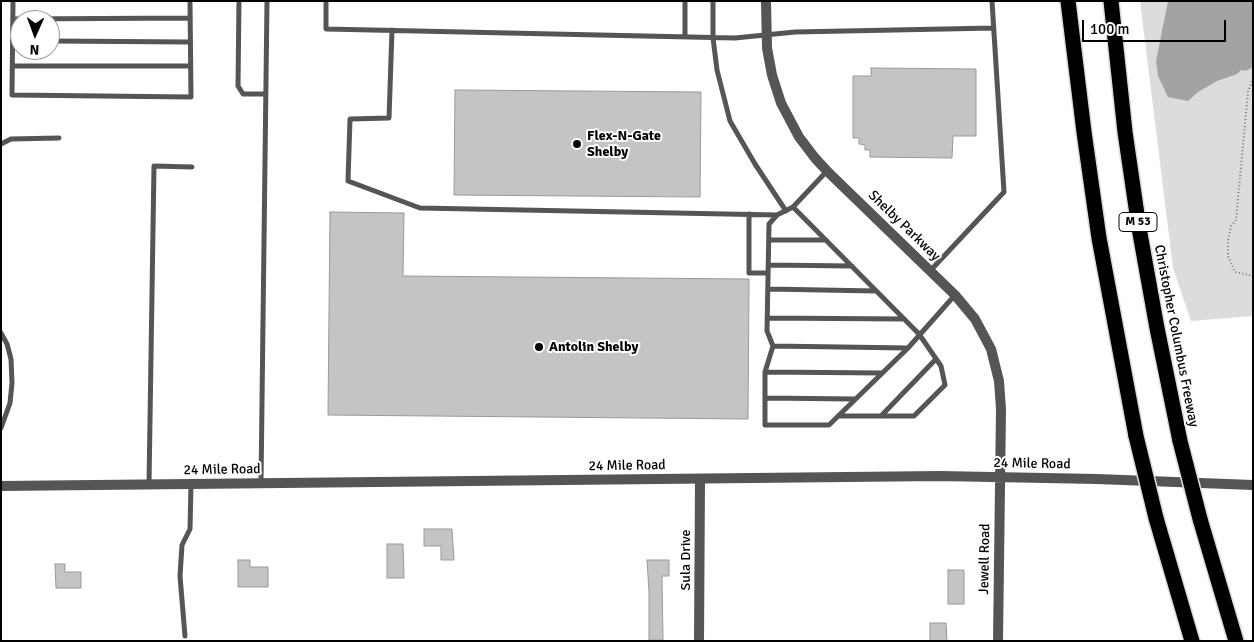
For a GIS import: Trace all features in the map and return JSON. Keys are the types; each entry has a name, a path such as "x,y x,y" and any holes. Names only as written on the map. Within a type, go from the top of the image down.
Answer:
{"highway":[{"path":"1068,1 1099,238 1136,436 1156,518 1192,641"},
{"name":"Christopher Columbus Freeway","path":"1111,1 1125,132 1139,228 1157,328 1180,441 1200,519 1236,641"}],"street":[{"name":"Shelby Parkway","path":"766,1 767,36 771,69 781,103 799,137 828,171 955,295 969,311 991,349 997,371 1001,409 1001,478"},
{"name":"24 Mile Road","path":"1,486 931,476 1097,479 1253,485"},
{"name":"Jewell Road","path":"998,641 998,550 1001,478"},
{"name":"Sula Drive","path":"700,479 700,641"}],"lane":[{"path":"13,60 12,95 191,96 190,1"},
{"path":"240,1 238,86 243,94 265,94"},
{"path":"261,484 266,1"},
{"path":"326,1 326,29 749,38 795,32 994,28"},
{"path":"685,1 685,36"},
{"path":"713,1 713,38 716,70 730,121 786,211"},
{"path":"930,271 1004,192 992,1"},
{"path":"60,19 190,18"},
{"path":"392,30 389,118 350,119 348,181 420,208 778,215"},
{"path":"60,41 190,42"},
{"path":"13,66 190,66"},
{"path":"1,144 11,139 58,138"},
{"path":"149,485 154,166 192,167"},
{"path":"828,171 793,207 778,215 769,224 767,331 774,346 765,372 765,425 829,425 908,348 955,295"},
{"path":"793,207 919,334 940,366 945,385 914,416 838,416"},
{"path":"749,214 749,273 768,273"},
{"path":"769,240 826,240"},
{"path":"768,265 852,266"},
{"path":"768,289 876,291"},
{"path":"767,318 905,319"},
{"path":"1,333 11,358 12,383 10,403 1,428"},
{"path":"774,346 908,348"},
{"path":"881,416 936,359"},
{"path":"765,372 882,373"},
{"path":"765,398 855,399"},
{"path":"184,636 180,570 182,545 190,529 190,484"}],"path":[{"path":"1253,78 1248,92 1236,220 1231,226 1228,256 1235,272 1253,276"}],"shaded area":[{"path":"1140,1 1253,1 1253,316 1191,321 1173,268"},
{"path":"1168,1 1253,1 1253,67 1246,71 1241,70 1237,74 1217,81 1198,92 1188,101 1168,97 1158,76 1156,61"}],"building":[{"path":"871,68 976,69 976,136 953,136 952,158 870,157 870,150 865,150 865,145 859,144 859,138 853,138 853,76 871,76"},
{"name":"Flex-N-Gate Shelby","path":"455,90 701,92 700,197 454,195"},
{"name":"Antolin Shelby","path":"330,212 404,213 403,276 749,279 748,419 328,415"},
{"path":"424,529 452,529 454,560 441,560 441,546 424,546"},
{"path":"387,544 403,544 404,578 387,578"},
{"path":"238,560 250,560 250,567 268,567 268,587 238,587"},
{"path":"647,560 669,560 669,576 662,576 663,640 649,640"},
{"path":"55,564 65,564 65,572 81,572 81,588 56,588"},
{"path":"948,570 964,570 964,604 948,604"},
{"path":"930,623 946,623 947,641 930,641"}],"place":[{"name":"Flex-N-Gate Shelby","path":"577,144"},
{"name":"Antolin Shelby","path":"539,347"}]}
